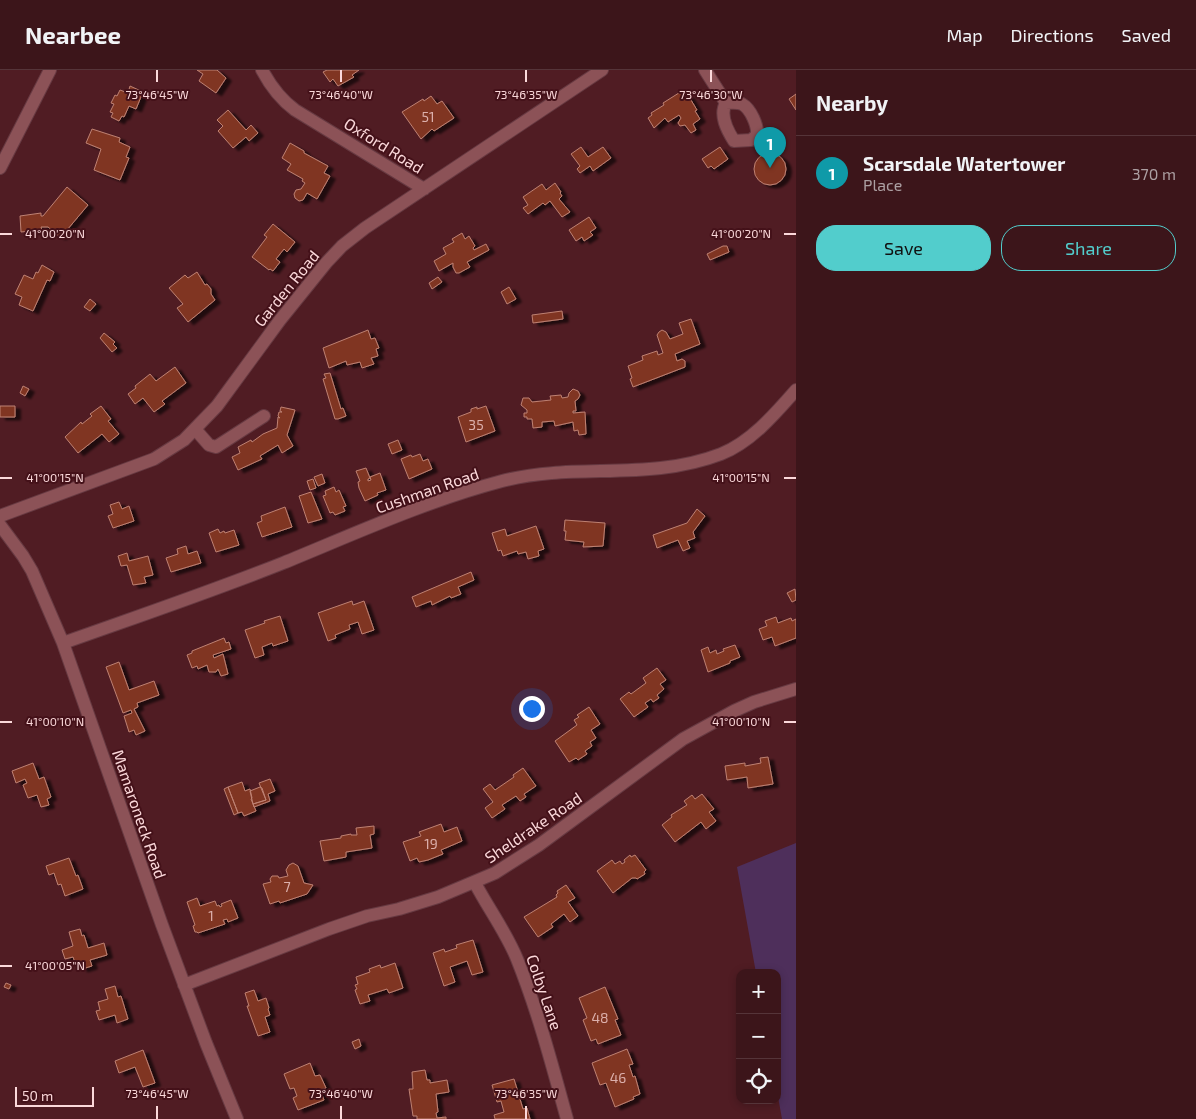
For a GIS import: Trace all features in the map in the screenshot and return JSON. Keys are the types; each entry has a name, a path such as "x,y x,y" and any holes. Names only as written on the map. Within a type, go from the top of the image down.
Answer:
{"street":[{"path":"0,168 50,70"},
{"name":"Oxford Road","path":"262,70 275,92 295,110 424,189"},
{"name":"Garden Road","path":"0,516 154,459 177,445 217,406 280,320 342,246 365,228 602,70"},
{"path":"705,70 726,104"},
{"name":"Cushman Road","path":"62,643 209,592 366,529 448,498 501,481 543,473 656,470 702,461 724,453 744,440 771,418 796,390"},
{"path":"195,429 209,445 216,447 264,416"},
{"name":"Mamaroneck Road","path":"0,525 32,571 62,643 184,985 238,1119"},
{"name":"Sheldrake Road","path":"184,985 329,929 367,916 438,897 475,883 495,873 539,845 683,739 754,702 796,689"},
{"name":"Colby Lane","path":"475,883 517,959 552,1063 567,1119"}],"shaded area":[{"path":"796,843 796,1119 782,1119 779,1104 781,1104 781,969 755,969 737,867"}],"building":[{"path":"197,70 217,70 226,78 216,93 199,81 203,74"},
{"path":"327,70 359,70 352,75 354,77 338,86 333,79 330,82 323,72"},
{"path":"130,86 143,92 136,109 129,106 124,117 122,116 119,121 111,117 113,113 110,112 114,104 111,103 120,90 128,93"},
{"path":"682,91 685,97 688,95 697,110 695,111 700,119 693,124 696,130 691,133 685,125 680,126 678,123 681,118 679,115 668,122 665,118 654,128 648,118 652,115 651,113"},
{"path":"796,94 796,110 789,99"},
{"path":"431,96 437,104 442,101 454,118 434,131 432,129 421,139 402,112"},
{"path":"228,110 246,130 251,125 258,133 249,141 246,137 233,148 218,131 223,126 217,120"},
{"path":"92,129 120,138 119,142 130,147 126,157 129,158 120,180 94,170 101,149 86,143"},
{"path":"290,143 328,166 324,173 330,176 317,199 307,193 303,200 299,201 295,198 296,190 301,189 305,183 302,181 303,179 287,170 291,164 282,158"},
{"path":"581,147 588,157 603,147 611,158 593,171 590,166 580,173 577,169 580,166 571,154"},
{"path":"720,147 728,159 714,169 711,166 708,168 702,159"},
{"path":"770,153 782,157 786,169 782,181 770,185 758,181 754,169 758,157"},
{"path":"555,183 562,196 559,199 570,212 562,217 550,201 545,205 543,203 528,214 523,208 528,205 523,197 542,184 546,190"},
{"path":"67,187 88,205 63,235 60,237 48,227 41,227 42,230 21,232 20,216 41,213 41,216 43,216"},
{"path":"589,217 596,228 590,232 593,235 584,241 582,237 576,241 569,230"},
{"path":"273,224 295,242 287,252 284,249 276,259 280,262 273,271 252,257 267,237 264,235"},
{"path":"462,233 465,239 469,236 475,246 474,250 486,244 489,250 467,262 470,267 459,273 456,273 453,263 439,271 434,261 446,254 443,248 454,242 452,239"},
{"path":"727,246 729,252 710,260 707,254"},
{"path":"42,265 54,272 50,281 47,280 33,311 19,305 22,297 15,294 24,275 33,279"},
{"path":"197,272 205,285 207,284 211,289 211,294 215,300 188,322 177,308 183,304 169,288 185,275 188,278"},
{"path":"438,277 442,282 432,289 429,283"},
{"path":"509,287 516,299 507,304 501,292"},
{"path":"90,299 96,304 90,311 84,307"},
{"path":"562,311 563,319 533,323 532,315"},
{"path":"691,319 700,344 675,354 677,361 682,359 685,361 685,367 633,387 628,366 643,360 642,356 657,351 658,355 663,353 657,335 659,332 662,330 666,332 670,339 683,334 679,323"},
{"path":"368,330 371,339 375,338 379,348 376,349 378,356 371,358 374,364 362,368 360,362 347,365 346,361 329,368 323,348"},
{"path":"104,333 115,342 113,344 117,348 112,352 100,338"},
{"path":"175,367 186,383 162,401 165,404 154,412 143,398 135,404 128,394 136,388 135,386 150,374 156,381"},
{"path":"330,373 341,409 343,408 346,416 338,419 335,419 323,379 326,378 324,374"},
{"path":"23,386 29,389 25,396 20,393"},
{"path":"573,389 578,391 580,395 575,401 576,411 573,411 573,413 585,412 586,434 579,435 578,430 574,431 573,422 555,426 554,421 542,422 542,427 533,428 532,419 524,417 524,413 527,413 527,410 521,405 523,398 529,398 532,402 551,400 550,396 561,395 562,398 568,397"},
{"path":"0,406 15,406 15,417 0,417"},
{"path":"101,406 111,419 108,421 119,434 109,442 102,434 78,453 65,437 81,422 82,424 92,416 90,414"},
{"path":"486,406 495,431 466,442 458,417 471,412 471,409"},
{"path":"281,407 295,410 287,435 293,446 282,453 278,445 260,456 262,459 238,470 232,457 240,453 238,447 251,440 252,442 263,434 277,428 278,417 280,418 278,416 279,412 282,412 280,411"},
{"path":"398,440 402,450 392,454 388,444"},
{"path":"420,454 423,461 428,459 432,469 409,479 401,459"},
{"path":"366,468 370,478 368,481 371,480 370,477 380,473 386,490 377,493 378,495 365,501 359,488 358,482 360,481 356,471"},
{"path":"322,474 325,483 318,486 314,477"},
{"path":"313,479 316,488 310,490 307,481"},
{"path":"334,487 336,492 339,490 346,506 343,507 345,511 335,515 333,512 330,513 323,496 326,495 325,491"},
{"path":"311,492 322,519 308,523 299,496"},
{"path":"119,502 122,509 129,506 134,521 113,528 108,516 113,514 110,505"},
{"path":"285,507 292,527 262,537 257,523 262,521 261,516"},
{"path":"697,509 705,516 693,532 695,538 687,541 690,548 683,551 678,540 657,548 653,535 687,523"},
{"path":"565,520 605,523 603,546 583,547 584,542 565,540"},
{"path":"536,526 544,549 538,551 539,556 528,559 526,552 518,554 517,551 503,556 501,550 498,551 492,533 505,529 507,536"},
{"path":"218,529 220,533 234,530 239,545 216,552 209,533"},
{"path":"186,546 188,554 197,551 201,563 171,572 166,558 178,554 177,549"},
{"path":"127,553 129,561 148,556 153,575 144,577 146,583 133,585 127,565 121,566 118,556"},
{"path":"471,572 474,580 458,587 461,594 451,598 450,596 432,605 431,601 416,607 412,597"},
{"path":"795,589 796,600 792,602 787,593"},
{"path":"352,601 353,605 364,601 374,630 362,634 358,622 349,625 350,629 335,635 336,638 328,641 318,613"},
{"path":"280,616 288,641 273,646 272,643 262,647 264,655 255,658 245,630"},
{"path":"776,617 778,623 791,618 792,621 796,619 796,638 775,646 772,637 763,640 759,629 767,626 765,621"},
{"path":"224,638 226,643 229,642 231,649 213,655 214,658 223,654 228,674 221,676 218,669 216,672 209,672 207,665 198,669 197,666 192,668 187,655 192,653 192,651"},
{"path":"735,645 740,657 708,672 701,650 708,647 710,653 716,650 717,654 724,651 723,649"},
{"path":"119,662 129,690 154,681 159,695 137,703 138,707 134,709 145,731 136,735 134,730 129,732 124,716 132,713 131,710 123,713 106,667"},
{"path":"657,668 666,680 660,684 664,689 657,695 659,698 653,702 651,699 645,703 648,707 634,717 620,699 629,692 631,694 646,683 643,678"},
{"path":"589,707 600,724 591,730 596,738 590,742 592,746 585,751 587,754 578,760 576,758 569,762 555,741 577,725 574,720 579,717 577,715"},
{"path":"768,757 773,784 748,788 747,777 727,780 725,766 745,763 745,766 761,763 760,758"},
{"path":"33,763 39,779 44,777 51,797 47,799 49,805 41,807 37,795 28,798 23,785 27,783 25,779 16,783 12,771"},
{"path":"523,768 536,786 524,794 526,797 520,801 516,796 502,805 505,809 492,818 485,808 493,802 483,789 490,784 495,790 514,777 513,775"},
{"path":"270,779 275,791 268,794 270,801 254,807 253,804 266,800 259,783"},
{"path":"242,782 245,791 250,789 251,799 256,811 244,816 242,812 238,813 228,787"},
{"path":"228,787 238,813 234,815 224,789"},
{"path":"260,787 266,800 253,804 250,791"},
{"path":"702,794 714,809 709,812 716,821 706,829 701,822 675,842 662,825 672,817 671,815 687,805 684,801 692,795 695,799"},
{"path":"441,824 444,832 457,827 462,841 441,850 443,854 428,860 419,862 417,858 410,861 403,842 421,836 419,832"},
{"path":"374,826 374,834 370,835 372,848 346,852 346,857 324,861 320,841 341,838 341,836 351,834 357,835 356,828"},
{"path":"630,855 631,857 635,855 646,870 645,874 637,879 632,878 613,893 597,871 612,860 615,864 620,861 622,864"},
{"path":"69,858 83,889 65,896 61,884 58,885 54,873 49,875 46,866"},
{"path":"293,863 298,866 304,883 313,885 307,894 280,903 279,901 270,904 263,884 271,882 272,876 278,876 279,878 288,876 286,870"},
{"path":"566,885 575,898 568,902 578,916 570,922 564,914 551,924 553,927 538,937 524,917 557,897 557,891"},
{"path":"197,898 200,906 215,901 217,906 219,905 220,907 222,906 221,904 231,900 238,918 228,922 227,919 223,920 225,924 198,933 195,932 193,926 195,925 187,902"},
{"path":"80,929 88,948 104,943 107,955 90,960 92,966 82,969 80,964 76,965 73,957 65,959 62,950 73,946 69,932"},
{"path":"473,940 483,972 472,975 467,961 450,967 455,982 444,986 433,953 444,949 445,952 457,948 456,945"},
{"path":"395,963 403,988 389,993 387,989 368,995 370,1001 360,1004 355,990 357,989 355,985 358,984 356,977 370,972 369,969 380,965 381,968"},
{"path":"6,983 11,985 9,989 4,987"},
{"path":"115,986 118,997 121,996 128,1019 117,1023 115,1015 99,1020 96,1011 100,1010 98,1002 108,999 105,989"},
{"path":"605,987 618,1019 615,1020 621,1035 598,1044 596,1039 591,1041 583,1020 587,1018 579,998"},
{"path":"254,990 258,1001 266,998 270,1015 265,1017 270,1032 258,1036 247,1006 249,1006 245,993"},
{"path":"359,1039 361,1046 355,1049 352,1042"},
{"path":"627,1049 633,1064 629,1065 633,1077 635,1076 640,1094 633,1097 634,1099 615,1107 606,1083 600,1085 592,1063"},
{"path":"143,1050 155,1083 143,1087 135,1067 119,1073 115,1061"},
{"path":"310,1063 315,1076 320,1075 326,1088 320,1090 324,1100 298,1110 293,1098 297,1096 294,1088 290,1089 284,1074"},
{"path":"425,1070 427,1080 430,1080 430,1083 447,1080 449,1092 436,1094 437,1118 446,1117 446,1119 417,1119 417,1116 413,1116 409,1089 413,1089 412,1072"},
{"path":"514,1079 523,1109 527,1108 530,1119 495,1119 494,1115 504,1112 501,1101 497,1102 492,1085"}],"place":[{"name":"Scarsdale Watertower","path":"770,168"}]}
